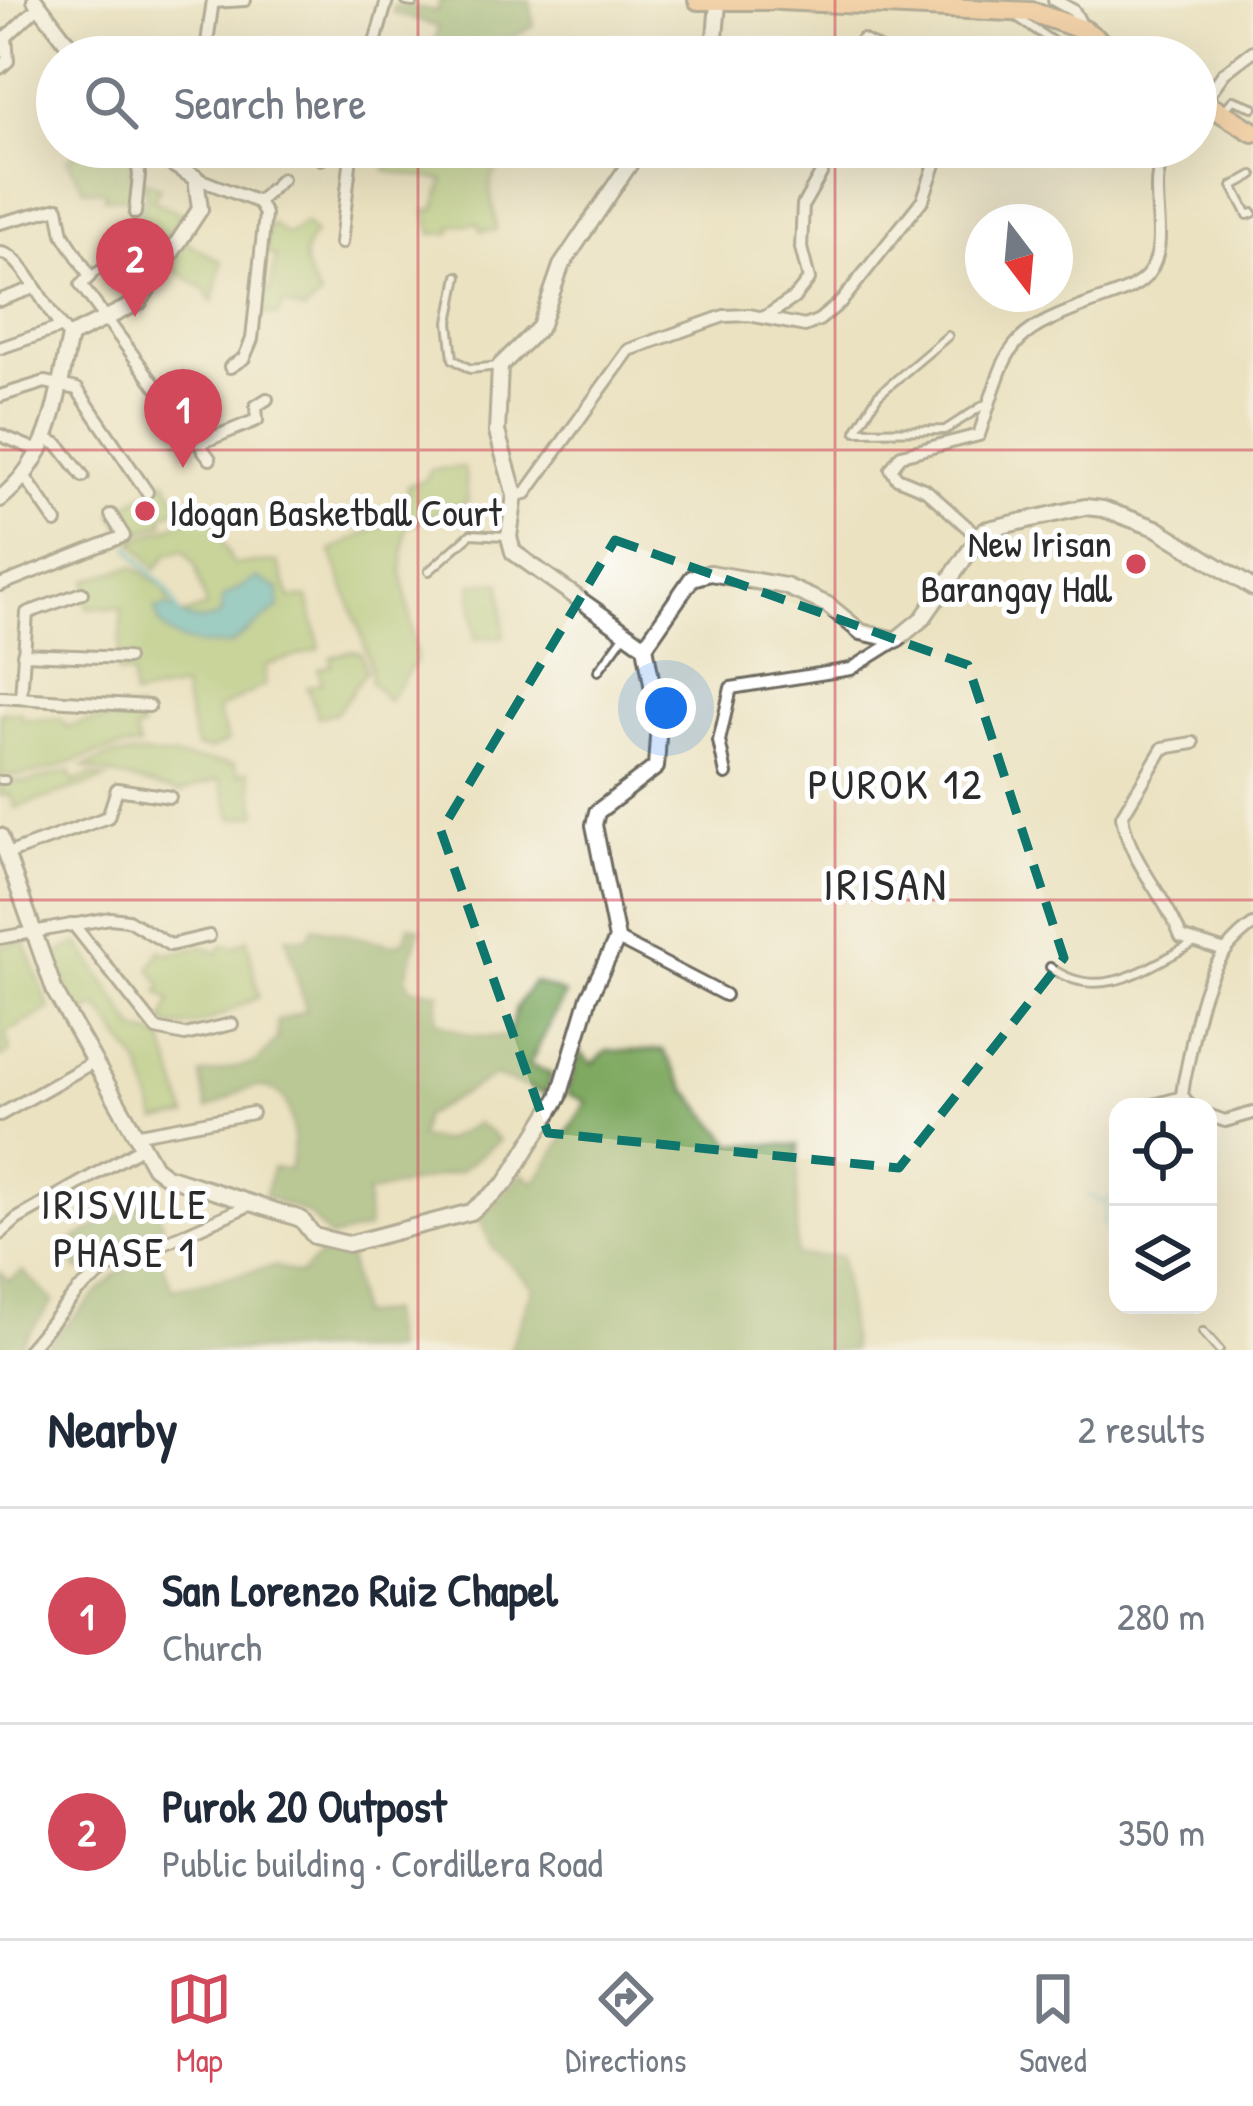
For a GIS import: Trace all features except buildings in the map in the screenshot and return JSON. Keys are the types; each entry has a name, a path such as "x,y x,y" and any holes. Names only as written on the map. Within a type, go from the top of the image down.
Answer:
{"highway":[{"path":"708,2 775,0 1008,10 1084,29 1093,36"},
{"path":"1217,108 1253,132"}],"street":[{"path":"208,36 213,1 245,0"},
{"path":"377,36 387,0"},
{"path":"1054,0 1074,11 1084,29"},
{"path":"0,68 8,61 6,37 37,2 63,36"},
{"path":"708,2 715,36"},
{"path":"1217,82 1253,51"},
{"path":"135,213 139,168"},
{"path":"180,168 258,202 266,224 252,339 244,358 230,367"},
{"path":"341,243 350,168"},
{"path":"0,836 55,992 137,1141 166,1177 301,1219 314,1236 332,1245 447,1221 486,1203 531,1148 559,1097 589,997 617,939 594,825 597,812 656,767 659,722 645,646 518,559 509,537 515,495 497,432 500,366 540,327 561,266 627,168"},
{"path":"765,317 794,298 809,279 801,248 803,205 824,168"},
{"path":"515,495 526,493 564,433 629,350 724,316 814,324 842,301 923,199 934,168"},
{"path":"1157,168 1155,259 1149,272 1121,292 1031,328 1002,360 979,435 901,455 891,470 926,490 971,531 1030,517 1103,508 1156,528 1253,588"},
{"path":"0,348 107,320 139,302 200,209 196,178"},
{"path":"258,202 281,179"},
{"path":"0,223 55,205 63,234 90,276 81,285 210,459"},
{"path":"0,253 10,252 65,332 62,382 44,446 25,477 4,491"},
{"path":"0,300 34,288"},
{"path":"0,396 62,382 77,388 147,492"},
{"path":"200,443 257,420 256,406 267,399"},
{"path":"0,435 59,445 83,476"},
{"path":"25,477 56,522"},
{"path":"0,585 124,536 111,515"},
{"path":"726,774 719,741 731,688 851,669 923,618 985,530"},
{"path":"645,646 692,578 710,573 785,586 828,605 873,637 902,637"},
{"path":"21,697 27,613 82,593"},
{"path":"23,654 127,658"},
{"path":"0,697 148,706"},
{"path":"1193,743 1163,748 1122,816 1140,867 1157,886 1181,937 1222,950"},
{"path":"8,854 108,817 117,789 170,797"},
{"path":"0,938 120,918 170,945 209,936"},
{"path":"73,924 156,1029 185,1035 232,1024"},
{"path":"1184,1098 1200,1001 1222,950 1253,925"},
{"path":"617,939 725,994"},
{"path":"0,1115 92,1063"},
{"path":"0,1234 137,1141 252,1113"},
{"path":"1217,1117 1225,1120 1253,1113"},
{"path":"28,1350 78,1291 108,1268 252,1204"}],"lane":[{"path":"1008,10 1044,36"},
{"path":"1223,110 1233,100 1253,107"},
{"path":"1253,176 1233,185 1248,215 1253,213"},
{"path":"90,276 117,258"},
{"path":"458,276 449,322 453,359 470,369 500,366"},
{"path":"948,336 878,395 856,430 946,430 989,400"},
{"path":"429,572 471,534 509,537"},
{"path":"598,671 627,631"},
{"path":"1050,967 1075,982 1119,984 1193,944"},
{"path":"1171,1098 1182,1095"},
{"path":"1203,1332 1219,1350"}],"highlighted area":[{"path":"615,540 968,665 1064,958 899,1168 548,1133 441,831"}],"green space":[{"path":"440,0 530,0 534,25 515,36 436,36 438,27 393,13 394,5 437,11"},
{"path":"72,168 131,168 134,198 104,198 106,191 84,189"},
{"path":"498,168 490,190 496,230 481,231 478,223 432,234 426,210 434,210 444,180 385,171"},
{"path":"142,179 160,188 153,200 182,214 154,253 132,231 146,198"},
{"path":"270,223 288,235 305,223 315,234 306,250 305,265 321,297 304,311 284,304 277,316 258,313 260,289 270,291 276,257 265,252"},
{"path":"186,242 222,262 213,303 204,289 170,267"},
{"path":"464,467 468,501 406,527 402,571 417,659 388,701 370,681 363,640 331,551 406,512 407,486 427,479 429,470"},
{"name":"Idogan Basketball Court","path":"165,480 182,506 162,517 164,523 128,537 113,514"},
{"path":"209,512 233,564 278,562 290,598 308,597 320,649 265,666 265,685 217,710 228,741 210,750 196,747 182,687 133,697 132,675 118,673 122,608 87,608 87,580 134,566 165,589 170,606 181,616 206,607 196,567 184,550 168,554 156,569 133,541"},
{"path":"501,582 504,637 475,639 471,584"},
{"path":"361,653 366,671 337,713 318,717 307,687 322,683 318,669 332,665 330,657"},
{"path":"128,709 140,711 142,729 135,731 139,747 104,752 36,773 0,775 0,712 21,712 22,719 62,719 66,727 95,720 126,721"},
{"path":"145,754 234,764 239,774 249,770 258,814 233,819 219,779 180,793 83,767 111,756"},
{"path":"70,771 74,782 91,775 106,779 15,808 10,794 0,796 0,782 29,782"},
{"path":"409,925 420,929 406,976 410,988 439,992 436,1020 453,1029 479,1036 508,1036 516,1008 533,982 565,994 529,1065 551,1074 546,1094 494,1076 424,1116 419,1138 444,1141 477,1123 500,1140 460,1171 367,1194 368,1229 330,1238 308,1214 265,1196 272,1168 290,1169 292,1128 285,1102 266,1087 251,1088 207,1109 201,1075 256,1063 277,1039 277,1021 306,1011 286,937 307,938 314,927 393,945 405,940"},
{"path":"247,939 259,997 201,1023 163,1023 170,1000 158,992 162,986 150,969 160,950 168,954 203,946 218,953 223,945 235,947"},
{"path":"24,941 50,1009 6,1033 10,1052 0,1058 0,946"},
{"path":"79,943 136,1030 163,1039 187,1116 157,1121 141,1067 98,1007 76,1018 53,956"},
{"path":"663,1050 689,1093 733,1144 798,1145 796,1256 841,1256 852,1350 510,1350 533,1287 492,1247 479,1218 523,1174 535,1183 587,1102 567,1093 580,1052 592,1064 607,1051"},
{"path":"152,1198 163,1226 79,1270 63,1245"},
{"path":"158,1252 173,1289 275,1266 299,1275 320,1255 348,1252 359,1316 388,1311 393,1350 42,1350 115,1275"},
{"path":"0,1271 9,1281 23,1271 53,1301 17,1350 0,1350"}],"water":[{"path":"257,578 279,589 279,608 230,645 184,641 159,621 155,609 169,606 193,620 220,615 223,597"}],"waterway":[{"path":"130,546 169,593 178,613"},
{"path":"1088,1195 1104,1203"},
{"path":"1103,1226 1108,1197"}],"place":[{"name":"Purok 20 Outpost","path":"135,317"},
{"name":"San Lorenzo Ruiz Chapel","path":"183,468"},
{"name":"Idogan Basketball Court","path":"145,511"},
{"name":"New Irisan Barangay Hall","path":"1136,564"}],"district":[{"name":"PUROK 12","path":"896,783"},
{"name":"IRISAN","path":"886,883"},
{"name":"IRISVILLE PHASE 1","path":"125,1227"}]}
